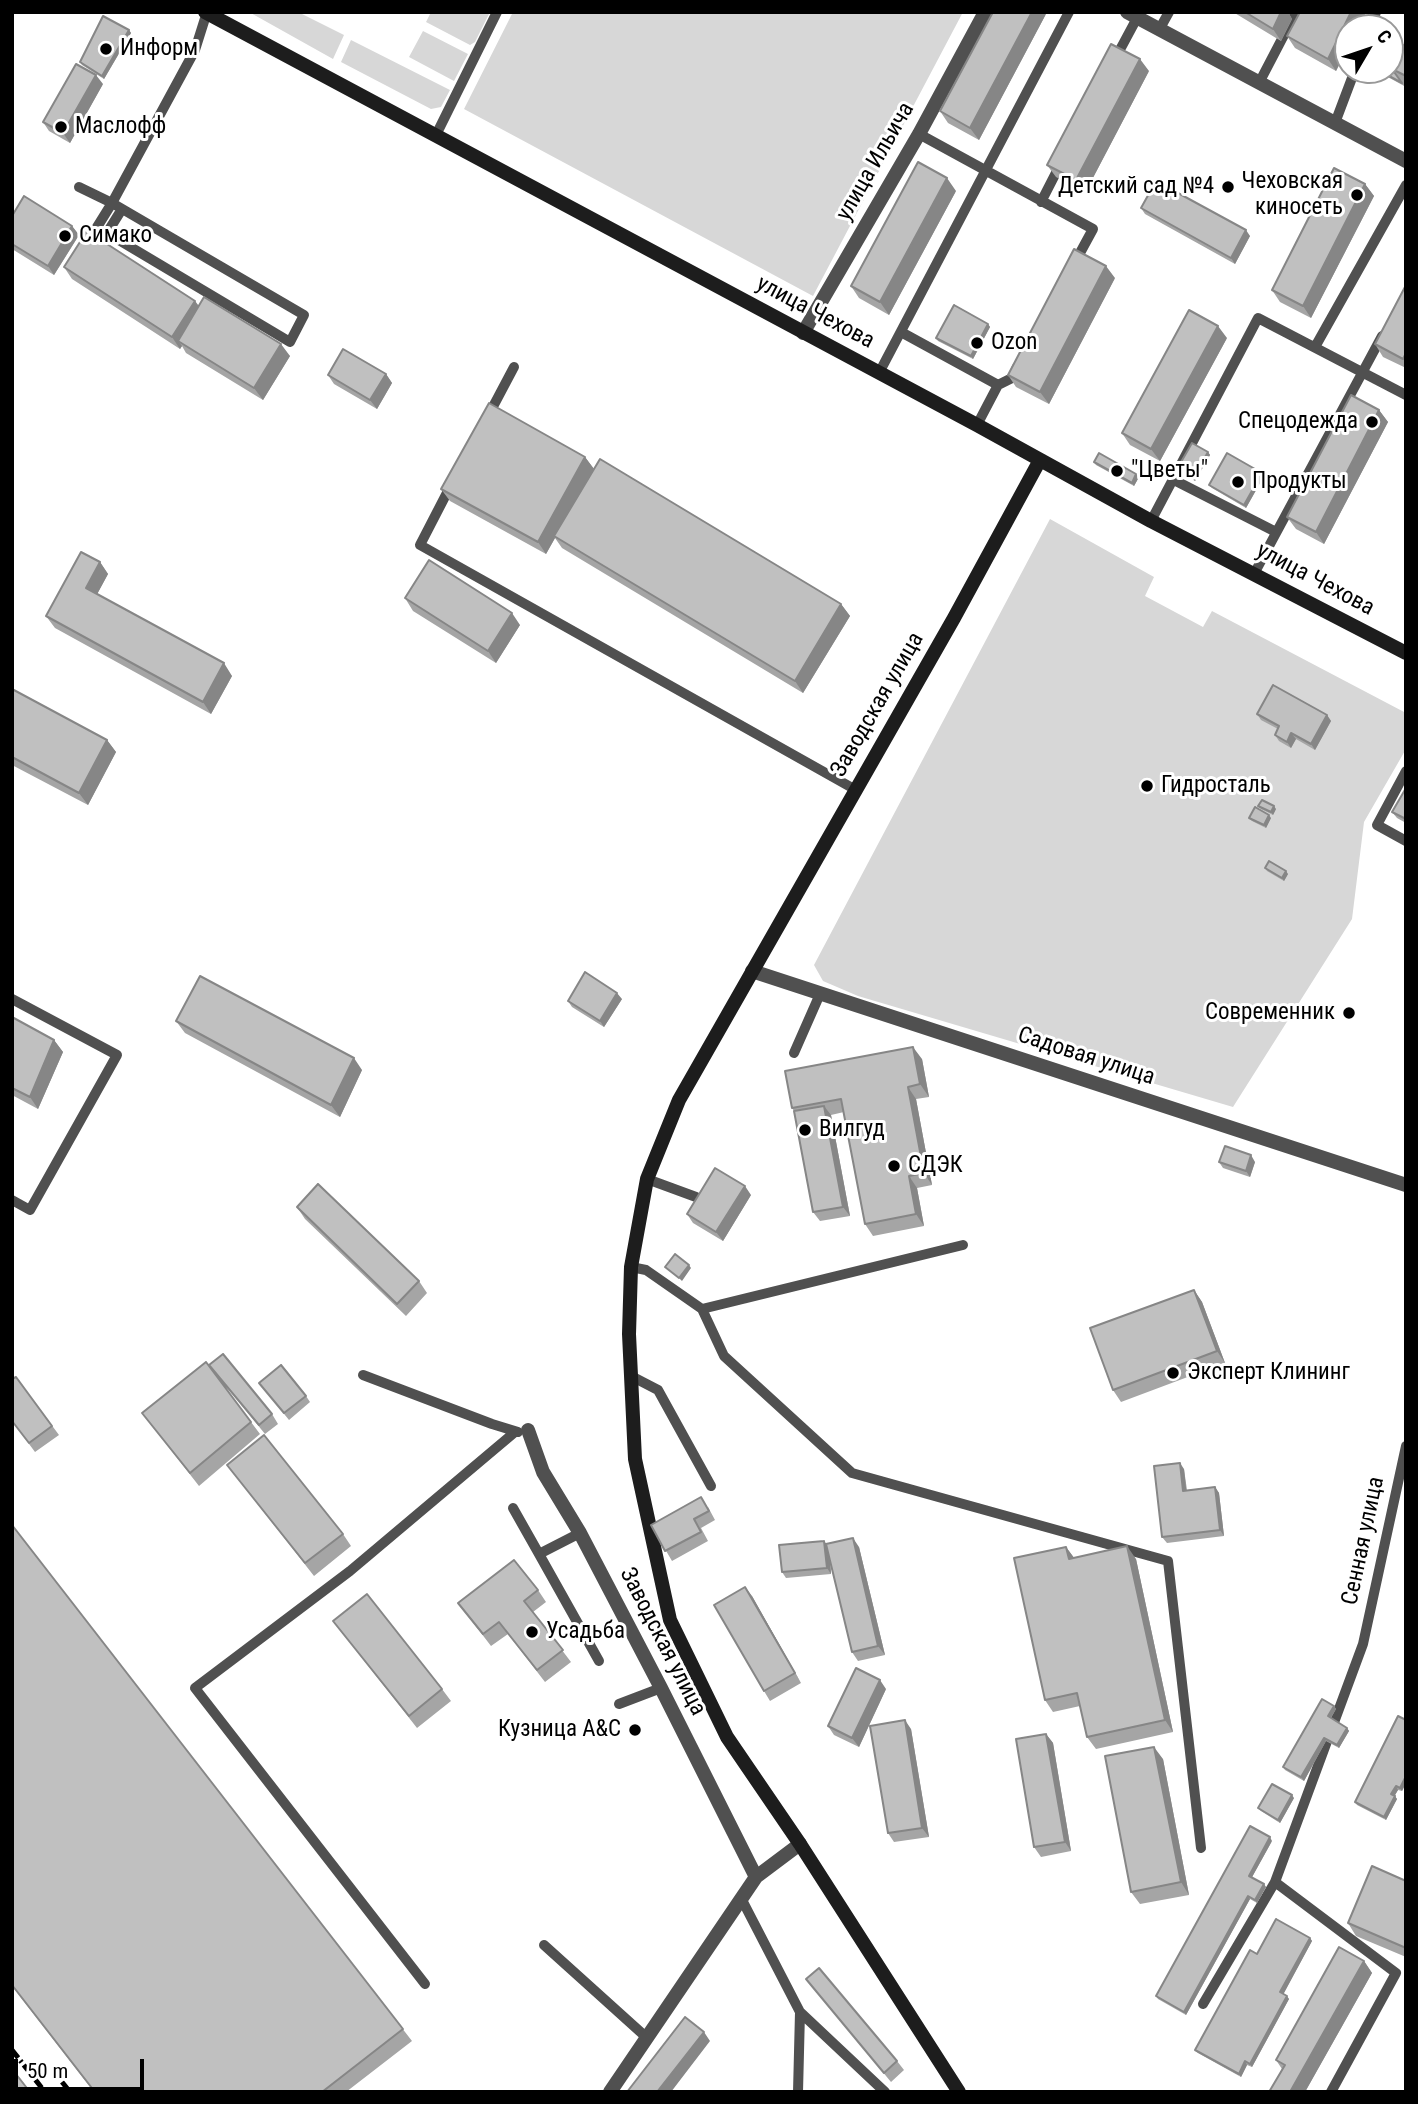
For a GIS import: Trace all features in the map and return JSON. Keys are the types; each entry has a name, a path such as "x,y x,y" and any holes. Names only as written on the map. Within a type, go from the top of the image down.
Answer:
{"main road":[{"name":"улица Чехова","path":"206,13 1151,520 1406,653"},
{"name":"Заводская улица","path":"959,2092 800,1844 727,1737 670,1620 635,1459 629,1334 631,1267 647,1179 679,1100 1040,460"}],"street":[{"name":"улица Ильича","path":"803,333 919,134 985,12"},
{"path":"1132,15 1406,161"},
{"name":"Садовая улица","path":"752,971 830,993 1406,1185"},
{"name":"Заводская улица","path":"522,1431 543,1472 580,1532 756,1877"},
{"path":"610,2092 756,1877 800,1844"}],"lane":[{"path":"436,135 497,12"},
{"path":"879,373 1069,12"},
{"path":"1159,30 1169,12"},
{"path":"1259,83 1296,12"},
{"path":"79,187 117,206 304,315 290,342 107,233 117,206 195,50 206,13"},
{"path":"1111,67 1132,15"},
{"path":"1335,123 1350,84"},
{"path":"919,134 1093,229 1068,274"},
{"path":"1041,202 1066,153"},
{"path":"1315,347 1406,185"},
{"path":"89,240 117,206"},
{"path":"1151,520 1258,318 1406,395"},
{"path":"1254,574 1387,326"},
{"path":"901,332 998,385"},
{"path":"977,425 998,385 1012,378 1024,355"},
{"path":"482,426 514,367"},
{"path":"457,473 420,545 856,790"},
{"path":"1172,479 1276,532"},
{"path":"1406,771 1377,825 1406,841"},
{"path":"794,1053 830,993"},
{"path":"12,999 117,1055 30,1210 12,1200"},
{"path":"647,1179 696,1197"},
{"path":"702,1309 963,1244"},
{"path":"631,1267 646,1270 702,1309 724,1356 852,1473 1168,1561 1201,1849"},
{"path":"363,1376 522,1431"},
{"path":"631,1376 658,1390 711,1486"},
{"path":"425,1984 195,1688 350,1572 522,1431"},
{"name":"Сенная улица","path":"1203,2004 1275,1882 1363,1644 1406,1447"},
{"path":"513,1508 599,1661"},
{"path":"539,1554 580,1532"},
{"path":"619,1704 661,1688"},
{"path":"1275,1882 1396,1973 1331,2092"},
{"path":"741,1898 800,2011 885,2092"},
{"path":"544,1945 646,2037"},
{"path":"798,2092 800,2011"}],"shaded area":[{"path":"249,12 298,12 344,35 333,59"},
{"path":"431,12 490,12 475,42 470,45 426,22"},
{"path":"513,12 963,12 813,296 464,109"},
{"path":"423,31 468,54 454,81 409,57"},
{"path":"351,40 450,90 441,107 431,109 341,62"},
{"name":"Гидросталь","path":"1050,519 1154,577 1145,596 1203,627 1212,611 1406,713 1406,749 1364,822 1352,919 1233,1107 858,996 823,981 814,965"}],"building":[{"path":"993,12 1032,12 970,128 940,111"},
{"path":"1245,12 1281,12 1273,29"},
{"path":"1300,12 1351,12 1334,14 1334,47 1328,59 1287,36"},
{"name":"Информ","path":"103,16 129,30 102,76 80,62"},
{"path":"1111,44 1140,59 1076,180 1047,165"},
{"path":"1406,44 1406,76 1404,75"},
{"path":"76,64 96,75 63,133 43,122"},
{"path":"918,162 947,178 880,302 851,286"},
{"path":"1334,168 1365,184 1303,306 1272,290"},
{"path":"1156,181 1246,230 1231,258 1141,208"},
{"path":"24,196 72,226 48,266 12,244 12,216"},
{"path":"87,231 195,301 172,337 64,267"},
{"path":"1074,249 1106,266 1040,392 1008,375"},
{"path":"1406,285 1406,353 1403,359 1375,344"},
{"path":"204,297 281,344 254,388 178,341"},
{"path":"954,305 988,324 971,356 936,338"},
{"path":"1189,310 1218,326 1151,449 1122,433"},
{"path":"343,349 386,374 370,400 328,375"},
{"path":"1351,395 1379,410 1316,532 1287,517"},
{"path":"489,403 585,457 538,542 441,489"},
{"path":"1192,443 1208,452 1193,478 1177,469"},
{"name":"\"Цветы\"","path":"1099,453 1136,474 1132,483 1094,462"},
{"name":"Продукты","path":"1227,453 1262,473 1244,505 1209,485"},
{"path":"600,459 841,604 795,681 554,536"},
{"path":"81,552 100,562 86,588 224,663 203,702 46,616"},
{"path":"429,560 512,613 488,651 405,598"},
{"path":"1273,685 1327,715 1311,744 1291,733 1287,742 1275,735 1279,726 1257,714"},
{"path":"12,689 107,740 79,793 12,757"},
{"path":"1406,788 1406,819 1392,812"},
{"path":"1262,800 1274,806 1271,812 1258,806"},
{"path":"1255,807 1269,815 1264,825 1249,818"},
{"path":"1269,861 1286,871 1282,878 1265,868"},
{"path":"585,972 617,993 600,1021 568,1001"},
{"path":"200,976 354,1058 331,1105 176,1021"},
{"path":"12,1017 54,1040 30,1097 12,1088"},
{"path":"913,1047 920,1084 908,1087 924,1173 909,1176 916,1214 865,1224 841,1099 792,1108 785,1071"},
{"path":"824,1106 843,1207 813,1212 794,1111"},
{"path":"1225,1146 1251,1155 1246,1171 1219,1162"},
{"path":"715,1168 745,1186 716,1232 687,1214"},
{"path":"318,1184 419,1281 397,1304 297,1207"},
{"path":"675,1254 689,1265 679,1278 665,1267"},
{"path":"1194,1290 1217,1351 1113,1390 1090,1328"},
{"path":"223,1354 272,1414 259,1425 209,1365"},
{"path":"206,1362 251,1422 190,1473 142,1413"},
{"path":"281,1365 306,1396 284,1413 259,1383"},
{"path":"16,1377 52,1426 29,1443 12,1421 12,1379"},
{"path":"264,1435 343,1534 305,1563 227,1465"},
{"path":"1180,1463 1183,1491 1215,1487 1220,1530 1162,1537 1154,1466"},
{"path":"701,1497 709,1511 694,1519 701,1532 665,1551 651,1525"},
{"path":"12,1525 403,2029 322,2092 95,2092 12,1985"},
{"path":"853,1538 878,1646 852,1652 826,1544"},
{"path":"824,1541 827,1568 782,1572 779,1545"},
{"path":"1127,1546 1165,1720 1087,1737 1077,1693 1045,1700 1014,1558 1066,1547 1069,1559"},
{"path":"514,1560 538,1590 524,1601 563,1650 537,1670 499,1622 483,1634 458,1603"},
{"path":"745,1587 795,1673 764,1691 714,1605"},
{"path":"367,1594 442,1689 409,1716 333,1621"},
{"path":"856,1668 880,1680 852,1738 828,1726"},
{"path":"1322,1699 1334,1706 1328,1716 1347,1728 1337,1745 1324,1738 1301,1777 1283,1767"},
{"path":"1398,1716 1406,1720 1406,1776 1400,1788 1396,1786 1391,1794 1395,1796 1384,1817 1355,1802"},
{"path":"905,1720 922,1828 888,1833 870,1726"},
{"path":"1046,1734 1065,1842 1034,1847 1016,1739"},
{"path":"1154,1747 1181,1882 1131,1892 1105,1756"},
{"path":"1272,1784 1292,1795 1278,1820 1258,1808"},
{"path":"1250,1826 1270,1837 1249,1876 1264,1884 1255,1900 1248,1896 1184,2012 1156,1996"},
{"path":"1372,1866 1406,1881 1406,1948 1348,1923"},
{"path":"1276,1919 1310,1938 1280,1992 1287,1996 1250,2064 1245,2061 1239,2074 1195,2050 1250,1950 1257,1954"},
{"path":"1339,1947 1364,1961 1290,2092 1269,2092 1285,2065 1276,2060"},
{"path":"819,1968 897,2061 884,2073 806,1979"},
{"path":"685,2017 704,2032 657,2092 627,2092"},
{"path":"12,2069 30,2092 12,2092"}],"railway":[{"path":"12,2050 45,2092"},
{"path":"62,2082 70,2092"}],"place":[{"name":"Информ","path":"106,49"},
{"name":"Маслофф","path":"61,127"},
{"name":"Детский сад №4","path":"1228,187"},
{"name":"Чеховская киносеть","path":"1357,195"},
{"name":"Симако","path":"65,236"},
{"name":"Ozon","path":"977,343"},
{"name":"Спецодежда","path":"1372,422"},
{"name":"\"Цветы\"","path":"1117,471"},
{"name":"Продукты","path":"1238,482"},
{"name":"Гидросталь","path":"1147,786"},
{"name":"Современник","path":"1349,1013"},
{"name":"Вилгуд","path":"805,1130"},
{"name":"СДЭК","path":"894,1166"},
{"name":"Эксперт Клининг","path":"1173,1373"},
{"name":"Усадьба","path":"532,1632"},
{"name":"Кузница А&С","path":"635,1730"}]}
